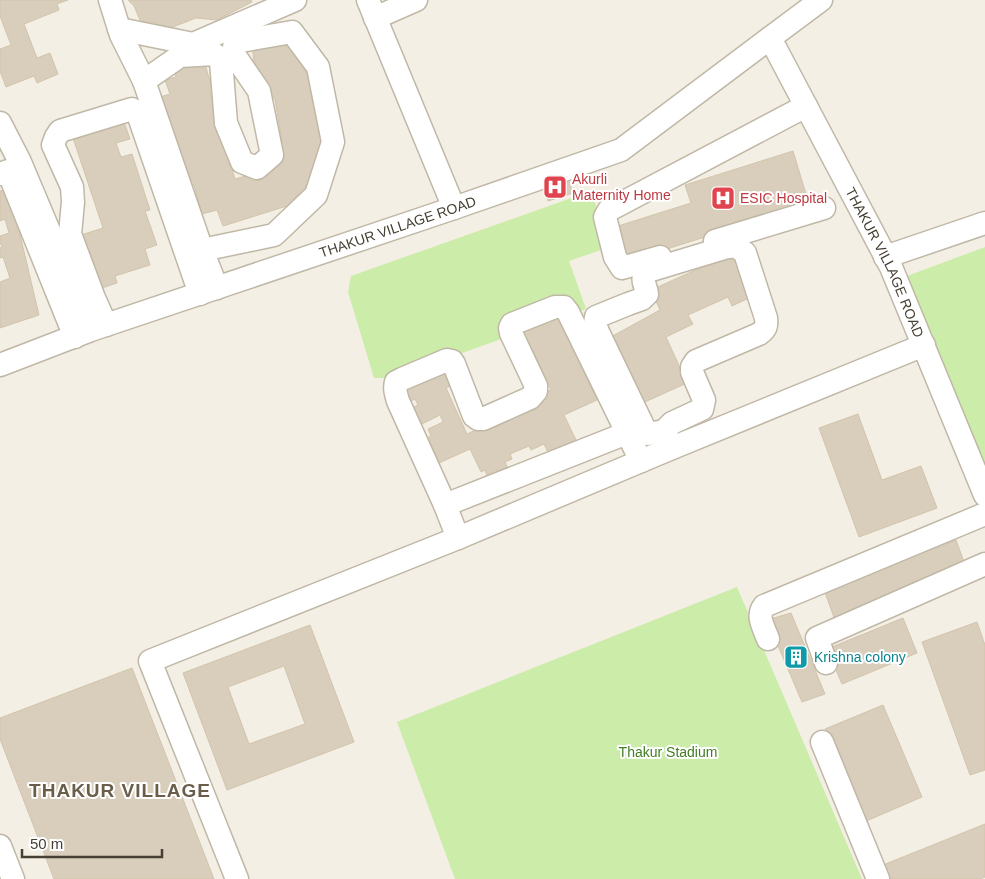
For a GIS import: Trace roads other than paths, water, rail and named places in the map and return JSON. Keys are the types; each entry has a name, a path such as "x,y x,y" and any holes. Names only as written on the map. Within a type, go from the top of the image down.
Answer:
{"street":[{"path":"110,0 119,28 144,81 202,250 208,291"},
{"path":"119,28 193,44 295,0"},
{"path":"416,0 372,9 454,208"},
{"name":"THAKUR VILLAGE ROAD","path":"0,365 91,331 621,150 821,0"},
{"path":"144,81 180,56 214,54 227,57 235,42 292,32 318,68 333,142 316,195 274,234 202,250"},
{"name":"THAKUR VILLAGE ROAD","path":"770,38 891,267 985,495"},
{"path":"806,106 609,210 606,217 616,257 622,268 824,208"},
{"path":"91,331 94,298 70,234 74,202 72,188 53,144 60,131 132,109 138,114 208,291"},
{"path":"0,123 20,162 91,331"},
{"path":"0,174 8,171 91,331"},
{"path":"885,257 985,223"},
{"path":"668,440 646,432 598,332 595,324 596,317 642,299 647,294 643,280 644,275 648,271 736,246 745,253 766,318 766,324 765,330 759,334 696,361 692,367 692,372 704,400 702,409 713,431"},
{"path":"458,538 398,401 395,393 396,382 443,362 452,361 474,416 478,419 489,417 530,398 536,391 536,386 511,333 510,328 512,324 555,307 564,307 641,461"},
{"path":"237,879 150,661 458,538 641,461 668,440 713,431 924,345"},
{"path":"668,440 672,422 702,409"},
{"path":"444,505 628,433"},
{"path":"768,639 760,616 760,610 764,606 985,514"},
{"path":"826,663 817,638 985,564"},
{"path":"822,742 878,879"},
{"path":"0,846 13,879"}],"place":[{"name":"Akurli Maternity Home","path":"555,187"},
{"name":"ESIC Hospital","path":"723,198"},
{"name":"Krishna colony","path":"796,657"}],"district":[{"name":"THAKUR VILLAGE","path":"120,790"}],"park label":[{"name":"Thakur Stadium","path":"668,752"}]}
